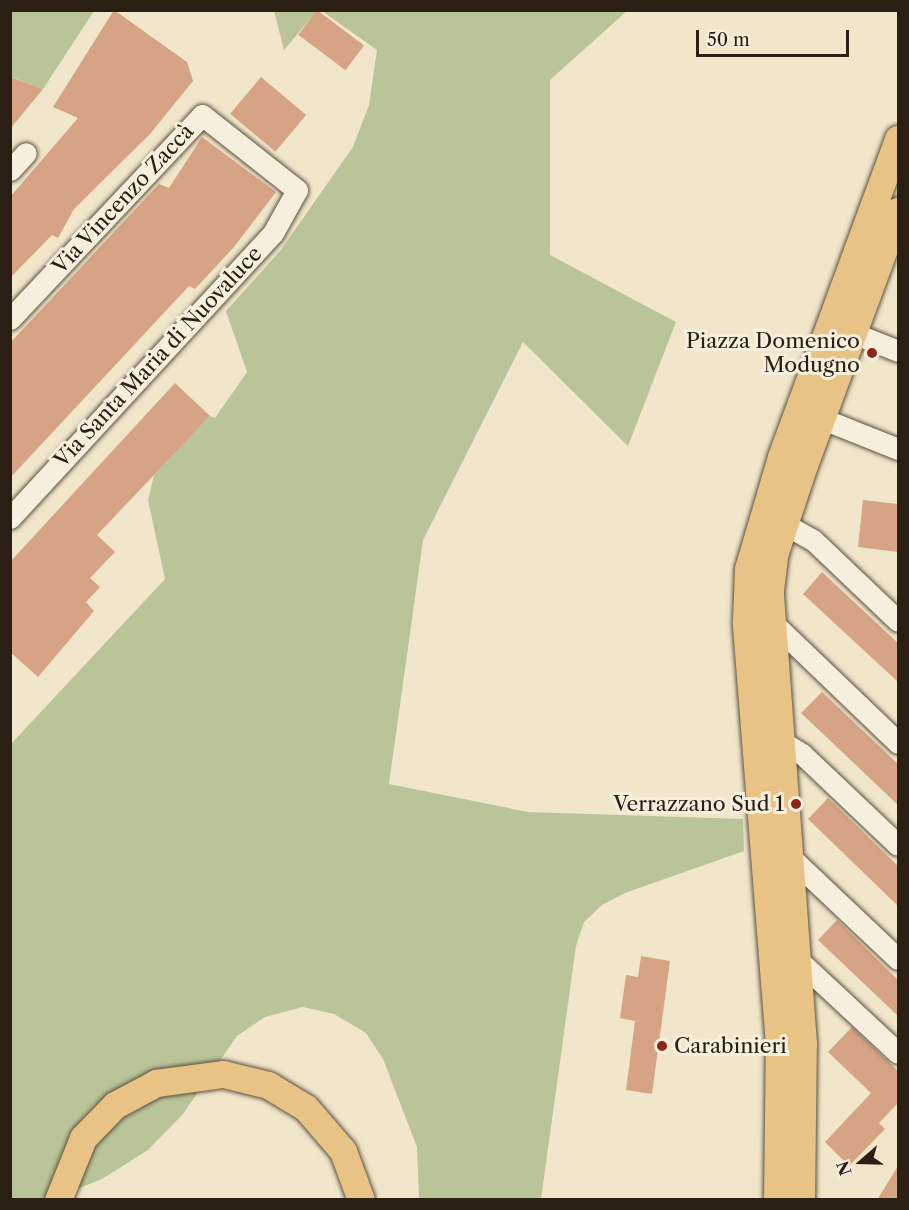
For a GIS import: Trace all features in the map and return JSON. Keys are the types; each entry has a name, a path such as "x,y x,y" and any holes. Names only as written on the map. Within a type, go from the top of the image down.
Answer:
{"main road":[{"path":"777,1200 779,1045 746,621 763,550 810,414 898,139"},
{"path":"801,1200 803,1055 771,621 763,550 784,524 810,414 853,333 898,211"},
{"path":"58,1200 73,1155 104,1114 137,1091 185,1076 248,1078 289,1095 325,1126 352,1169 361,1200"}],"street":[{"name":"Via Vincenzo Zaccà","path":"10,320 202,115 297,190"},
{"path":"10,170 26,153"},
{"name":"Via Santa Maria di Nuovaluce","path":"10,518 273,233 297,190"},
{"path":"853,333 898,351"},
{"path":"810,414 898,449"},
{"path":"784,524 813,540 898,621"},
{"path":"771,621 897,741"},
{"path":"779,740 802,754 898,844"},
{"path":"789,856 898,959"},
{"path":"796,958 898,1053"}],"green space":[{"path":"10,11 94,11 43,89 11,77"},
{"path":"274,11 317,11 284,50"},
{"path":"322,11 627,11 550,80 550,255 676,322 628,446 523,342 423,540 389,784 528,812 743,819 744,851 625,893 602,905 584,922 576,946 541,1199 419,1199 417,1147 383,1059 366,1033 334,1014 303,1007 265,1017 237,1036 183,1114 148,1150 102,1179 52,1199 11,1199 10,745 165,579 148,500 154,475 210,416 215,418 247,372 226,311 280,251 353,147 369,105 377,50"}],"building":[{"path":"114,10 187,62 193,81 150,134 74,209 58,238 52,235 10,278 10,197 78,118 53,107"},
{"path":"317,10 364,46 345,70 298,35"},
{"path":"10,77 43,89 10,129"},
{"path":"261,77 306,115 275,152 230,114"},
{"path":"202,137 276,192 234,247 195,289 189,286 10,478 10,343 159,184 169,188"},
{"path":"175,383 210,416 97,535 115,552 90,578 100,587 86,602 94,611 38,677 10,652 10,562"},
{"path":"863,500 898,504 898,552 858,547"},
{"path":"822,572 898,643 898,682 803,594"},
{"path":"822,692 898,764 898,805 801,713"},
{"path":"828,798 898,866 898,906 808,819"},
{"path":"837,920 898,980 898,1016 818,940"},
{"path":"641,956 670,961 652,1094 626,1090 635,1021 620,1018 626,975 638,977"},
{"path":"852,1027 898,1071 898,1103 879,1123 885,1129 849,1166 825,1142 871,1093 828,1052"},
{"path":"898,1166 898,1200 877,1200"}],"place":[{"name":"Piazza Domenico Modugno","path":"872,353"},
{"name":"Verrazzano Sud 1","path":"796,804"},
{"name":"Carabinieri","path":"662,1046"}]}
